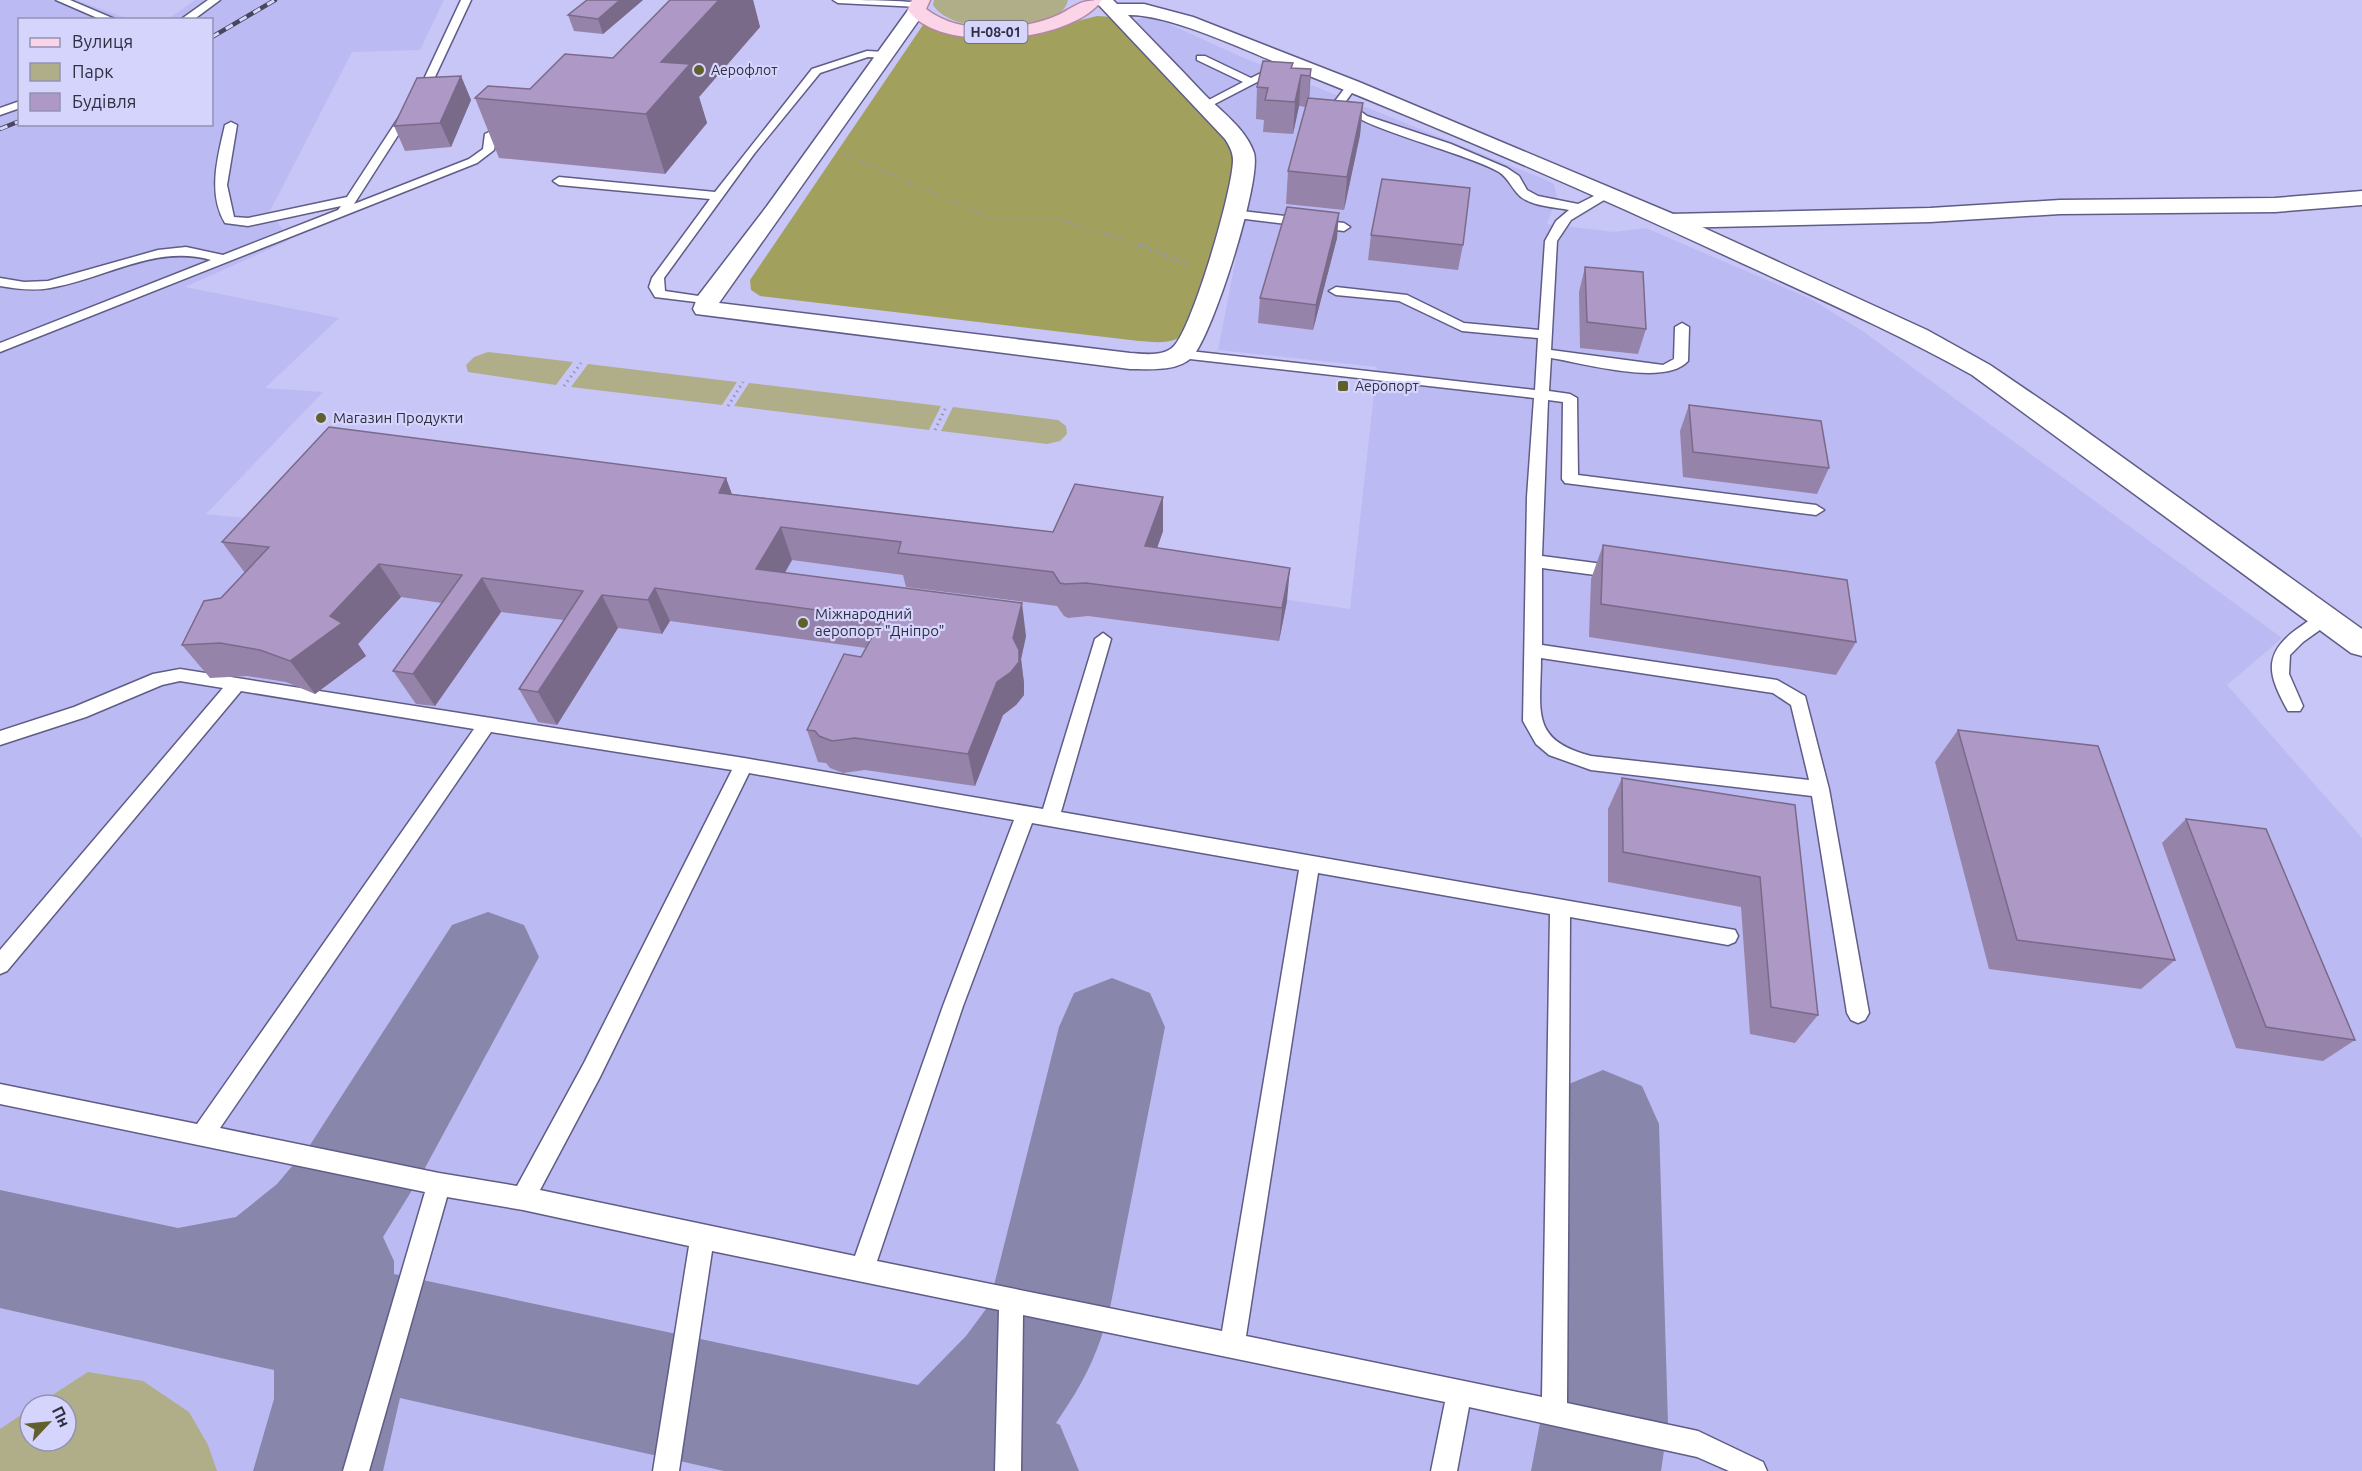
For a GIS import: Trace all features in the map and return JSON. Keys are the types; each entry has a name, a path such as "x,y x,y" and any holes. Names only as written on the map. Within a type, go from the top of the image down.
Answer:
{"main road":[{"name":"Н-08-01","path":"919,5 928,19 954,28 976,32 1007,32 1057,21 1103,3"}],"street":[{"path":"919,5 775,211 707,301 705,309 739,315 1130,361 1157,360 1181,354 1191,344 1215,272 1241,183 1244,157 1234,136 1207,105 1103,3"},
{"path":"1103,3 1144,9 1186,21 1352,86 1670,221 1889,321 1981,370 2362,645"},
{"path":"1670,221 1962,214 2071,207 2275,205 2362,198"}],"lane":[{"path":"61,0 107,18"},
{"path":"188,18 215,0"},
{"path":"341,215 429,79 466,0"},
{"path":"838,0 919,5"},
{"path":"707,301 660,294 656,287 658,278 717,196 816,71 867,54 886,55"},
{"path":"1201,58 1251,82"},
{"path":"1207,105 1290,62"},
{"path":"1352,86 1340,101 1353,114 1447,146 1503,170 1515,179 1522,192 1534,199 1578,208"},
{"path":"0,112 18,105"},
{"path":"231,125 221,174 224,211 229,220 248,222 350,200"},
{"path":"0,348 473,161 488,150 491,134"},
{"path":"559,181 717,196"},
{"path":"1608,194 1578,208 1560,222 1551,241 1541,394 1534,561 1532,721 1543,742 1563,756 1591,763 1820,789"},
{"path":"1233,214 1344,227"},
{"path":"0,282 35,288 53,286 139,259 179,251 197,252 222,259"},
{"path":"1336,291 1397,297 1462,327 1545,335"},
{"path":"1544,353 1653,370 1666,369 1682,361 1682,327"},
{"path":"1181,354 1570,398 1570,479 1816,510"},
{"path":"1534,561 1640,575"},
{"path":"2294,706 2282,684 2279,661 2285,646 2325,618"},
{"path":"1050,818 1102,639"},
{"path":"1533,650 1778,687 1790,694 1802,708 1820,789 1858,1013"},
{"path":"0,738 80,712 169,676 237,684 744,765 1728,936"},
{"path":"0,965 237,684"},
{"path":"202,1136 487,724"},
{"path":"524,1198 592,1070 744,765"},
{"path":"861,1270 953,1006 1026,814"},
{"path":"1232,1345 1310,863"},
{"path":"1554,1413 1560,908"},
{"path":"0,1094 439,1184 524,1198 861,1270 1459,1392 1698,1444 1754,1471"},
{"path":"356,1471 439,1184"},
{"path":"666,1471 702,1237"},
{"path":"1008,1471 1011,1300"},
{"path":"1444,1471 1459,1392"}],"path":[{"path":"820,147 858,159 991,218"},
{"path":"775,211 830,216 1059,219 1215,272"},
{"path":"564,386 581,363"},
{"path":"728,406 743,382"},
{"path":"935,430 946,407"}],"shaded area":[{"path":"0,0 76,0 126,18 18,18 18,126 213,126 213,18 169,18 195,0 444,0 420,50 352,52 270,211 290,240 185,287 339,318 265,388 323,392 206,514 293,523 1146,579 1350,609 1377,367 1218,350 1245,211 1219,109 1135,21 1143,17 1167,23 1237,55 1554,184 1557,197 1547,224 1614,232 1646,228 1811,299 1864,332 2282,638 2227,685 2362,838 2362,1471 0,1471"},
{"path":"1097,16 1112,17 1234,148 1232,191 1184,334 1169,341 1139,341 760,296 751,290 750,280 923,25 946,30 1043,30"}],"green space":[{"path":"934,0 1068,0 1061,12 1046,21 1005,28 961,23 944,15 933,5"},
{"path":"488,352 573,362 556,385 468,372 466,365 474,357"},
{"path":"588,364 737,382 722,405 571,387"},
{"path":"749,383 941,406 929,430 734,406"},
{"path":"953,407 1058,420 1066,426 1067,434 1060,441 1047,444 941,431"},
{"path":"88,1372 143,1381 189,1412 208,1445 217,1471 0,1471 0,1429 18,1417 18,1453 78,1453 78,1393 56,1393"}],"building":[{"path":"587,0 620,0 598,19 568,15"},
{"path":"670,0 719,0 661,62 690,64 646,114 475,98 488,86 530,89 565,54 613,58"},
{"path":"1263,61 1293,63 1291,68 1311,69 1310,76 1301,75 1295,102 1265,100 1268,88 1257,87"},
{"path":"461,76 440,123 394,126 417,78"},
{"path":"1308,98 1363,103 1347,177 1288,171"},
{"path":"1382,179 1470,188 1463,245 1371,235"},
{"path":"1287,207 1339,213 1316,305 1260,298"},
{"path":"1585,267 1643,272 1646,329 1587,322"},
{"path":"1689,405 1821,421 1829,468 1693,452"},
{"path":"329,427 726,478 719,493 1053,532 1075,484 1163,497 1145,546 1290,568 1282,608 1086,583 1065,584 1060,583 1053,572 898,553 901,542 781,527 756,569 1022,603 1013,638 1019,650 1019,662 1011,672 997,682 968,754 855,738 832,741 819,736 815,731 807,730 844,654 861,657 882,619 655,588 648,600 602,595 538,692 519,689 583,591 482,578 413,674 393,671 462,575 379,564 330,616 342,623 290,661 260,650 220,643 182,645 204,601 221,598 269,547 222,542"},
{"path":"1603,545 1847,580 1856,642 1601,604"},
{"path":"1958,730 2098,746 2175,960 2017,940"},
{"path":"1622,778 1795,805 1818,1015 1771,1007 1760,877 1623,852"},
{"path":"2186,819 2266,829 2355,1040 2266,1027"}],"taxiway":[{"path":"178,1288 242,1276 267,1266 299,1243 318,1225 335,1206 366,1163 488,957"},
{"path":"941,1455 1010,1380 1040,1339 1112,1027"},
{"path":"1596,1471 1604,1423 1603,1124"},
{"path":"0,1249 178,1288"},
{"path":"334,1261 335,1322"},
{"path":"178,1288 335,1322"},
{"path":"318,1471 337,1399 335,1322"},
{"path":"335,1322 941,1455"},
{"path":"927,1471 941,1455"},
{"path":"941,1455 1014,1471"}],"railway":[{"path":"213,36 275,0"},
{"path":"0,129 18,122"}],"place":[{"name":"Аерофлот","path":"699,70"},
{"name":"Аеропорт","path":"1343,386"},
{"name":"Магазин Продукти","path":"321,418"},
{"name":"Міжнародний аеропорт \"Дніпро\"","path":"803,623"}]}
